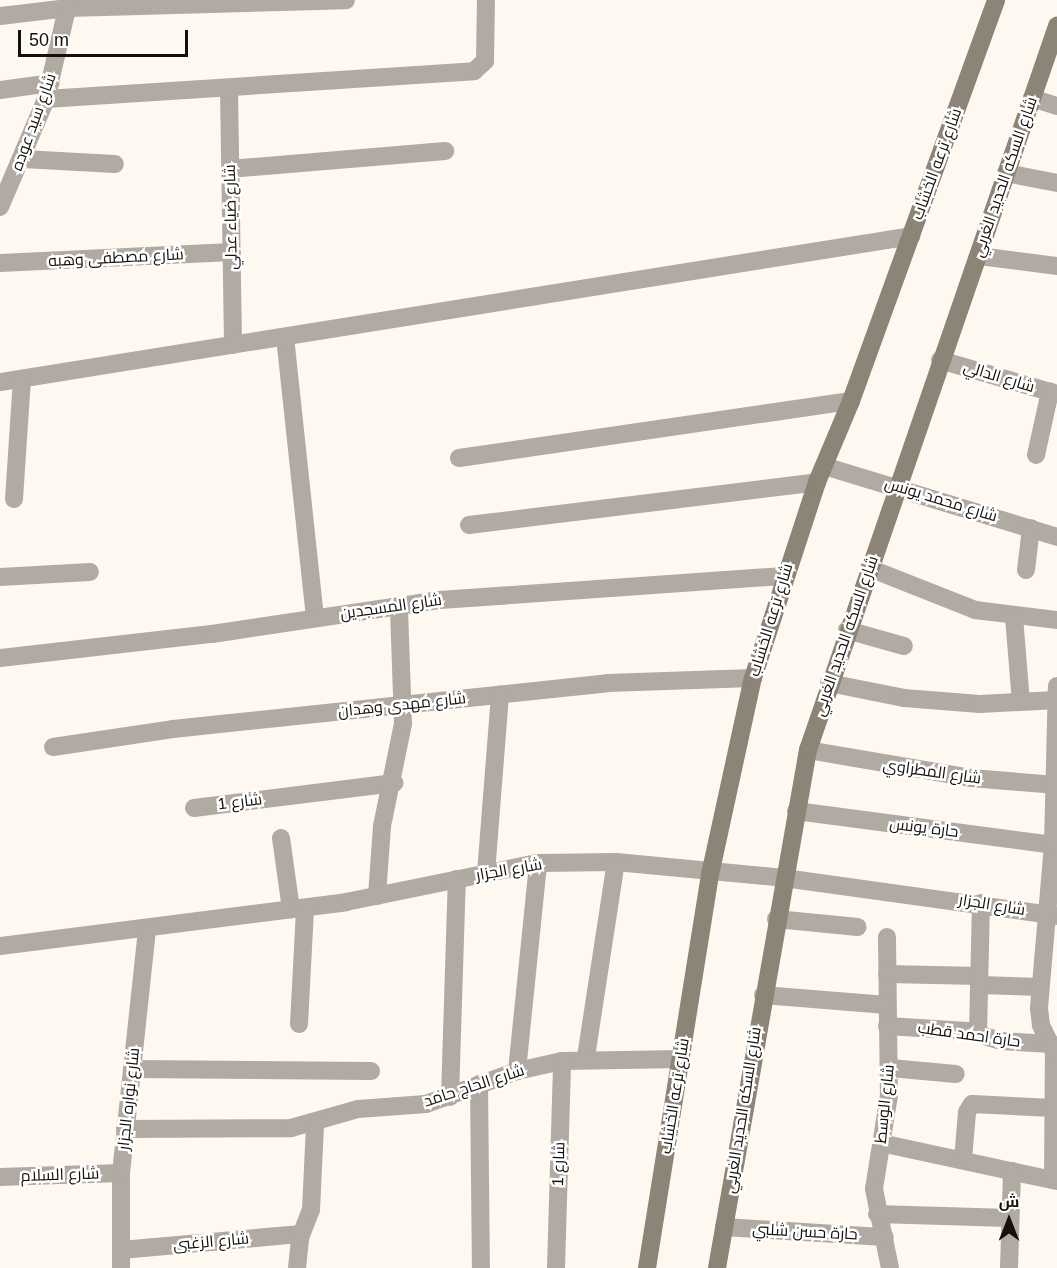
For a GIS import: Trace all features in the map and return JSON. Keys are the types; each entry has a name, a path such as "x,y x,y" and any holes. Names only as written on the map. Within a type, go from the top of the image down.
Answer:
{"street":[{"path":"0,16 69,4 346,0"},
{"path":"0,90 229,89 479,69 485,61 486,0"},
{"name":"شارع ترعه الخشاب","path":"647,1268 711,870 753,678 784,576 820,474 850,401 996,0"},
{"name":"شارع سيد عوده","path":"0,207 23,159 48,91 69,4"},
{"name":"شارع السكه الحديد الغربي","path":"717,1268 776,919 808,750 896,486 940,360 980,256 1006,173 1057,29"},
{"name":"شارع ضياء عدلي","path":"229,89 233,345"},
{"path":"1032,98 1057,106"},
{"path":"230,169 445,151"},
{"path":"23,159 115,164"},
{"path":"1006,173 1057,183"},
{"path":"0,382 910,236"},
{"name":"شارع مصطفى وهبه","path":"0,263 232,252"},
{"path":"980,256 1057,266"},
{"path":"285,337 315,617"},
{"name":"شارع الدالي","path":"940,360 1054,393"},
{"path":"14,499 22,379"},
{"path":"1036,455 1054,393"},
{"path":"459,458 850,401"},
{"path":"469,525 820,474"},
{"name":"شارع محمد يونس","path":"820,474 896,486 1057,537"},
{"path":"1026,570 1031,528"},
{"path":"868,568 971,608 1014,617 1057,620"},
{"path":"0,577 90,572"},
{"name":"شارع المسجدين","path":"0,658 212,634 455,598 784,576"},
{"path":"377,896 382,826 394,783 404,705 399,607"},
{"path":"1014,617 1021,702"},
{"path":"847,630 904,646"},
{"name":"شارع مهدى وهدان","path":"53,747 173,729 608,683 753,678"},
{"path":"829,683 904,698 980,704 1057,700"},
{"path":"881,1143 1055,1180 1055,1098 1052,1044 1041,987 1052,915 1057,687"},
{"path":"486,873 500,695"},
{"name":"شارع المطراوي","path":"808,750 971,778 1055,785"},
{"name":"شارع 1","path":"194,808 394,783"},
{"name":"حارة يونس","path":"796,811 1054,837"},
{"path":"281,838 298,908 299,1024"},
{"path":"586,1058 616,862"},
{"name":"شارع الجزار","path":"0,946 147,930 377,896 538,863 616,862 711,870 981,903 1052,915"},
{"path":"517,1071 538,863"},
{"path":"450,1097 458,879"},
{"path":"978,1034 981,903"},
{"path":"776,919 858,927"},
{"name":"شارع نواره الجزار","path":"121,1259 121,1173 147,930"},
{"name":"شارع الوسط","path":"887,937 887,1026 890,1068 874,1189 877,1214 885,1237 890,1268"},
{"path":"887,974 1041,987"},
{"path":"763,995 887,1005"},
{"name":"حارة احمد قطب","path":"887,1026 978,1034 1010,1042 1052,1044"},
{"name":"شارع الحاج حامد","path":"125,1129 285,1128 315,1124 358,1109 401,1107 450,1097 517,1071 562,1061 586,1058 681,1059"},
{"name":"شارع 1","path":"556,1268 562,1061"},
{"path":"890,1068 956,1074"},
{"path":"132,1069 370,1071"},
{"path":"479,1084 481,1268"},
{"path":"963,1160 967,1112 972,1104 1055,1098"},
{"path":"297,1268 301,1234 311,1210 315,1124"},
{"path":"1008,1268 1012,1171"},
{"name":"شارع السلام","path":"0,1177 121,1173"},
{"path":"877,1214 1009,1218"},
{"name":"حارة حسن شلبي","path":"724,1227 885,1237"},
{"name":"شارع الزغبى","path":"121,1259 301,1234"}]}
